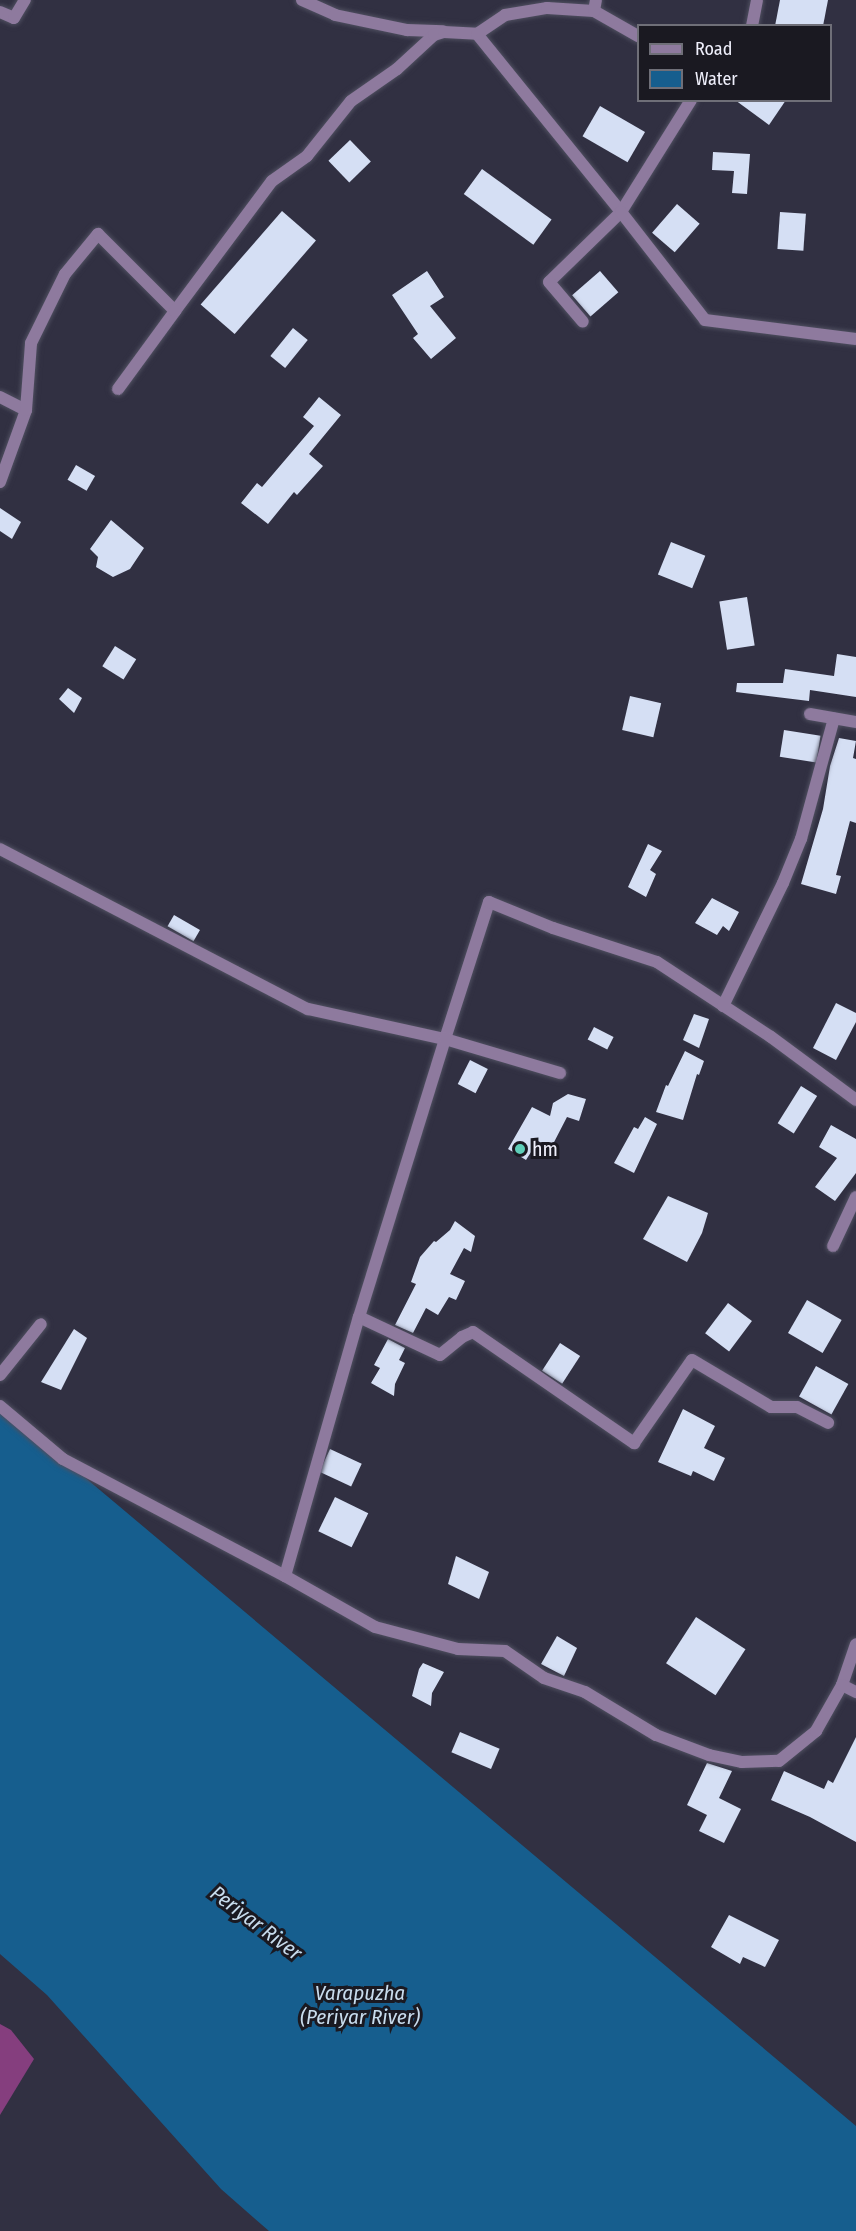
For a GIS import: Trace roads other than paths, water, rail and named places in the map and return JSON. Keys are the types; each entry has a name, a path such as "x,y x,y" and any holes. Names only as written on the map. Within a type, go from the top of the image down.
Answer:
{"street":[{"path":"0,12 14,18 25,0"},
{"path":"302,0 335,15 407,30 477,34 505,15 547,8 595,5 637,35"},
{"path":"752,24 757,0"},
{"path":"118,389 272,181 307,156 351,101 397,69 434,35 444,32"},
{"path":"477,34 705,320 856,339"},
{"path":"583,322 549,282 621,212 690,102"},
{"path":"0,482 26,410 31,343 65,274 98,234 175,311"},
{"path":"0,397 26,410"},
{"path":"810,714 856,722"},
{"path":"723,1006 783,883 801,839 834,718"},
{"path":"1,852 308,1009 445,1039 560,1072"},
{"path":"285,1576 359,1317 489,902 553,928 657,962 856,1100"},
{"path":"833,1246 856,1197"},
{"path":"359,1317 440,1355 462,1337 473,1332 634,1443 692,1360 771,1407 797,1407 828,1423"},
{"path":"0,1375 41,1324"},
{"path":"0,1406 63,1459 285,1576 375,1627 458,1649 505,1652 544,1678 585,1692 656,1735 709,1755 742,1762 779,1761 816,1731 842,1685 856,1644"},
{"path":"842,1685 856,1692"}],"water":[{"name":"Varapuzha (Periyar River)","path":"0,1406 856,2126 856,2231 269,2231 221,2189 47,1995 0,1954"}],"place":[{"name":"hm","path":"520,1149"}],"water label":[{"name":"Periyar River","path":"256,1923"}]}
